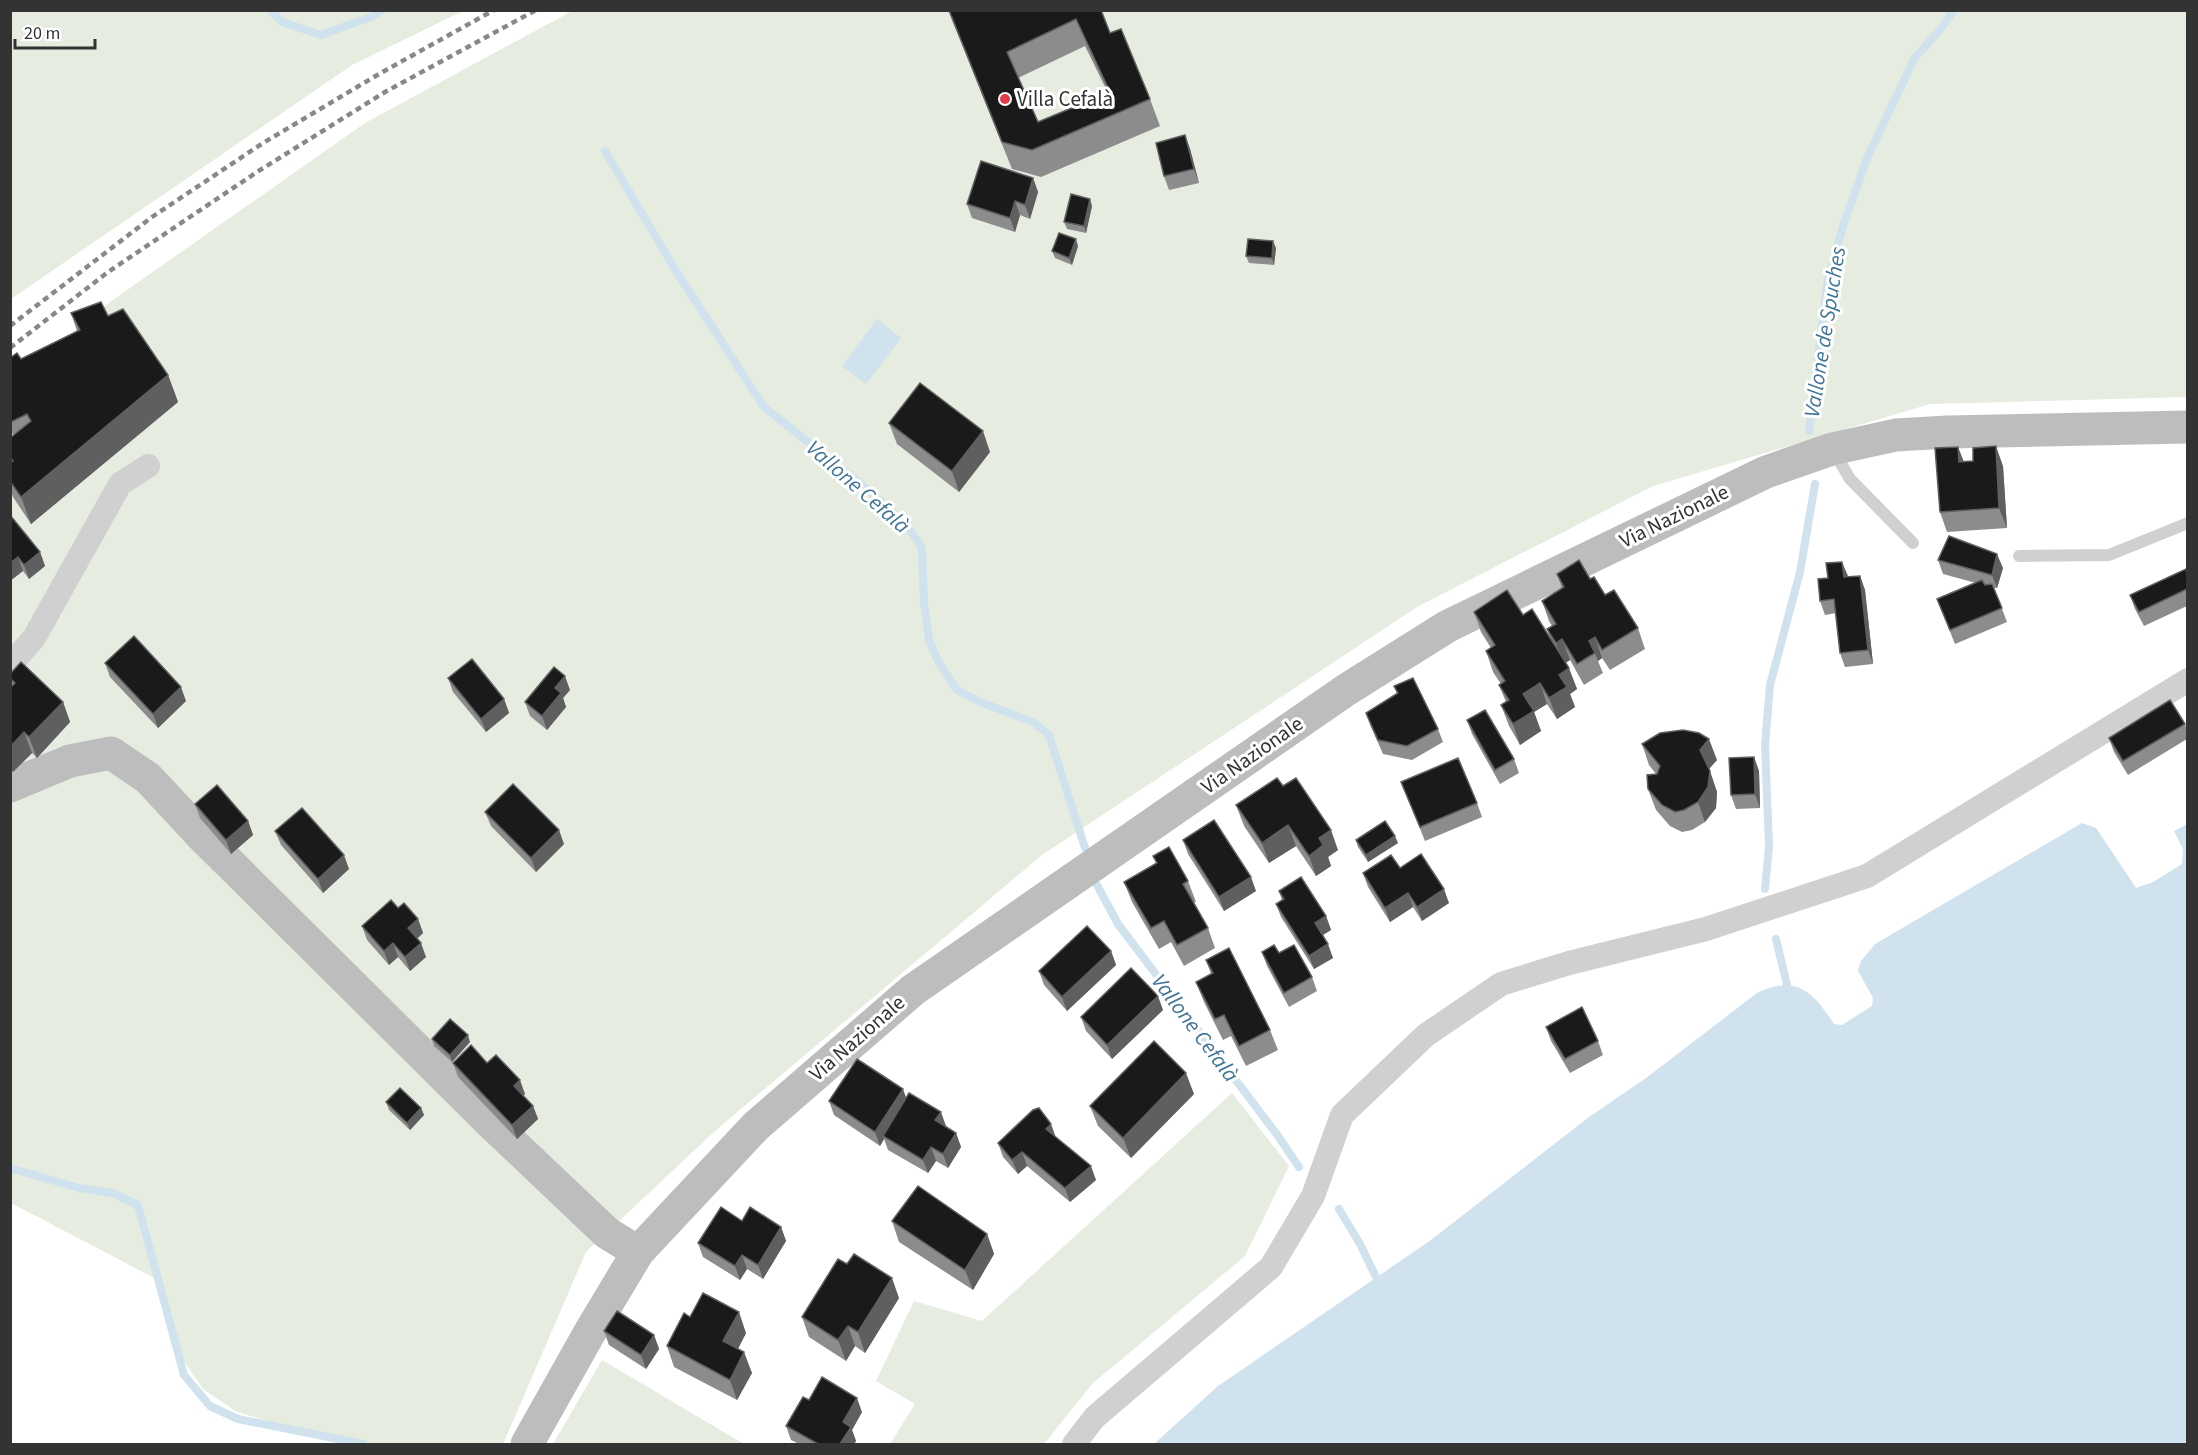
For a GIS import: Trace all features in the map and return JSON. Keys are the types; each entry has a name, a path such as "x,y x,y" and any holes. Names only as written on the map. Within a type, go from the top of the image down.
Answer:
{"main road":[{"name":"Via Nazionale","path":"527,1444 638,1252 756,1126 913,990 1346,690 1448,626 1766,472 1832,449 1896,435 2187,427"},
{"path":"10,786 70,761 111,753 148,778 201,835 491,1123 606,1233 638,1252"}],"street":[{"path":"10,665 34,638 120,484 148,466"},
{"path":"1074,1444 1095,1417 1271,1267 1313,1196 1342,1114 1426,1035 1502,984 1569,963 1706,929 1867,876 2187,680"}],"lane":[{"path":"1832,449 1850,479 1913,543"},
{"path":"2019,556 2109,555 2187,523"}],"shaded area":[{"path":"11,10 463,11 352,65 11,299"},
{"path":"572,11 2187,11 2187,397 1930,404 1653,486 1417,607 1042,855 716,1130 586,1252 503,1444 348,1444 237,1412 203,1389 177,1351 162,1282 11,1203 11,383 110,302 365,123"},
{"path":"1232,1093 1289,1166 1245,1256 1093,1383 1044,1444 890,1444 915,1404 876,1381 914,1301 982,1321"},
{"path":"602,1360 744,1444 553,1444"}],"water":[{"path":"877,319 901,338 866,384 842,366"},
{"path":"2082,823 2096,828 2136,888 2153,882 2182,864 2183,849 2174,831 2187,824 2187,1444 1154,1444 1218,1386 1431,1240 1589,1117 1646,1078 1757,993 1783,985 1803,989 1819,1003 1834,1024 1842,1025 1872,1006 1873,998 1858,971 1861,961 1875,944"}],"building":[{"name":"Villa Cefalà","path":"949,10 1101,10 1110,33 1121,29 1150,99 1032,150 1002,142","holes":["1076,19 1110,92 1038,122 1007,52"]},
{"path":"1185,135 1194,169 1164,176 1156,143"},
{"path":"981,161 1033,178 1025,205 1015,201 1010,218 967,204"},
{"path":"1071,194 1090,199 1084,226 1064,222"},
{"path":"1059,233 1076,239 1069,258 1052,251"},
{"path":"1248,239 1273,241 1272,258 1246,256"},
{"path":"101,302 108,316 123,309 168,375 21,497 10,481 10,463 13,461 10,456 10,438 31,421 27,414 10,422 10,358 17,353 21,359 80,330 71,313"},
{"path":"920,383 983,431 952,471 889,423"},
{"path":"1996,446 1999,508 1940,512 1935,448 1958,447 1959,462 1973,461 1973,448"},
{"path":"10,515 40,552 24,565 18,557 10,563"},
{"path":"1949,536 1997,554 1992,575 1938,560"},
{"path":"1579,560 1590,579 1594,577 1605,595 1614,590 1638,628 1602,650 1595,637 1589,641 1595,653 1577,664 1562,639 1556,643 1547,629 1556,624 1542,601 1564,587 1557,574"},
{"path":"1842,562 1844,577 1860,576 1868,650 1840,653 1834,599 1820,601 1818,579 1828,578 1826,563"},
{"path":"2186,569 2187,589 2139,612 2130,595"},
{"path":"1982,580 1985,585 1992,584 2002,608 1950,630 1937,599"},
{"path":"1507,590 1523,615 1532,609 1569,668 1559,675 1567,687 1549,698 1540,683 1523,694 1534,711 1513,724 1501,705 1509,700 1499,685 1505,681 1486,651 1495,645 1474,612"},
{"path":"134,636 181,687 153,714 105,663"},
{"path":"472,659 504,699 481,719 448,678"},
{"path":"21,662 63,702 29,737 24,732 10,747 10,688 15,683 10,678 10,674"},
{"path":"554,667 565,676 555,688 561,693 542,716 525,702"},
{"path":"1413,678 1438,729 1407,746 1378,740 1366,713 1398,693 1394,686"},
{"path":"2170,700 2185,724 2123,761 2109,738"},
{"path":"1485,710 1514,759 1495,770 1467,720"},
{"path":"1683,730 1699,733 1709,739 1700,750 1710,771 1708,787 1698,802 1675,812 1662,805 1648,789 1647,775 1657,774 1660,766 1642,744 1660,733"},
{"path":"1754,757 1755,794 1731,795 1729,758"},
{"path":"1458,758 1477,803 1420,827 1401,782"},
{"path":"1277,778 1283,786 1296,778 1331,830 1319,838 1323,845 1309,856 1288,825 1262,843 1236,805"},
{"path":"513,784 559,830 531,858 485,812"},
{"path":"217,785 248,821 226,840 195,804"},
{"path":"302,808 344,855 318,879 275,831"},
{"path":"1214,820 1251,877 1219,897 1183,840"},
{"path":"1385,821 1395,836 1366,855 1356,840"},
{"path":"1169,847 1188,881 1183,884 1208,928 1177,945 1164,921 1151,928 1124,882 1157,863 1153,856"},
{"path":"1421,854 1444,889 1417,907 1408,893 1385,908 1363,873 1391,855 1400,868"},
{"path":"1301,877 1326,916 1315,923 1328,944 1309,956 1276,904 1284,899 1279,891"},
{"path":"391,900 398,908 404,903 418,919 408,928 421,943 405,957 393,943 384,951 362,926"},
{"path":"1087,926 1111,951 1062,997 1039,971"},
{"path":"1274,945 1279,953 1294,945 1312,977 1284,993 1262,952"},
{"path":"1229,948 1270,1030 1239,1046 1224,1015 1215,1019 1196,982 1213,973 1206,960"},
{"path":"1131,968 1158,996 1107,1045 1081,1017"},
{"path":"1582,1007 1598,1041 1565,1059 1546,1027"},
{"path":"450,1019 468,1035 450,1055 432,1039"},
{"path":"1154,1041 1186,1073 1123,1138 1090,1106"},
{"path":"471,1045 487,1063 496,1055 520,1080 514,1086 533,1106 512,1125 453,1063"},
{"path":"857,1059 903,1089 875,1132 829,1101"},
{"path":"400,1088 421,1108 407,1123 386,1102"},
{"path":"909,1093 941,1112 935,1120 956,1133 943,1154 931,1147 923,1160 883,1136"},
{"path":"1039,1108 1051,1124 1046,1129 1091,1166 1065,1188 1022,1152 1012,1160 998,1143 1033,1110"},
{"path":"918,1186 987,1234 965,1270 892,1221"},
{"path":"721,1207 742,1221 750,1207 781,1227 758,1265 742,1255 735,1266 698,1243"},
{"path":"854,1254 892,1278 858,1332 848,1326 838,1340 802,1317 838,1259 847,1264"},
{"path":"703,1293 739,1312 723,1341 744,1352 730,1380 667,1346 684,1313 690,1317"},
{"path":"617,1311 654,1335 641,1355 604,1331"},
{"path":"822,1377 857,1398 843,1422 851,1427 840,1444 818,1444 786,1426 803,1397 809,1400"}],"waterway":[{"name":"Vallone Cefalà","path":"270,10 282,22 321,35 371,17 382,10"},
{"name":"Vallone de Spuches","path":"1809,431 1827,284 1843,226 1868,156 1914,59 1954,10"},
{"name":"Vallone Cefalà","path":"605,151 676,271 764,407 862,485 906,524 922,548 924,603 929,640 939,663 957,690 980,702 1033,722 1049,735 1085,848"},
{"name":"Vallone de Spuches","path":"1765,889 1769,846 1765,745 1770,685 1800,572 1815,484"},
{"name":"Vallone Cefalà","path":"1097,885 1118,924 1299,1167"},
{"name":"Vallone de Spuches","path":"1776,939 1787,985"},
{"path":"10,1168 79,1188 112,1193 138,1205 184,1375 210,1406 238,1419 363,1444"},
{"name":"Vallone Cefalà","path":"1339,1209 1376,1277"}],"railway":[{"path":"10,326 152,217 263,143 379,74 494,10"},
{"path":"10,348 108,272 257,172 385,92 536,10"}],"place":[{"name":"Villa Cefalà","path":"1005,99"}]}
